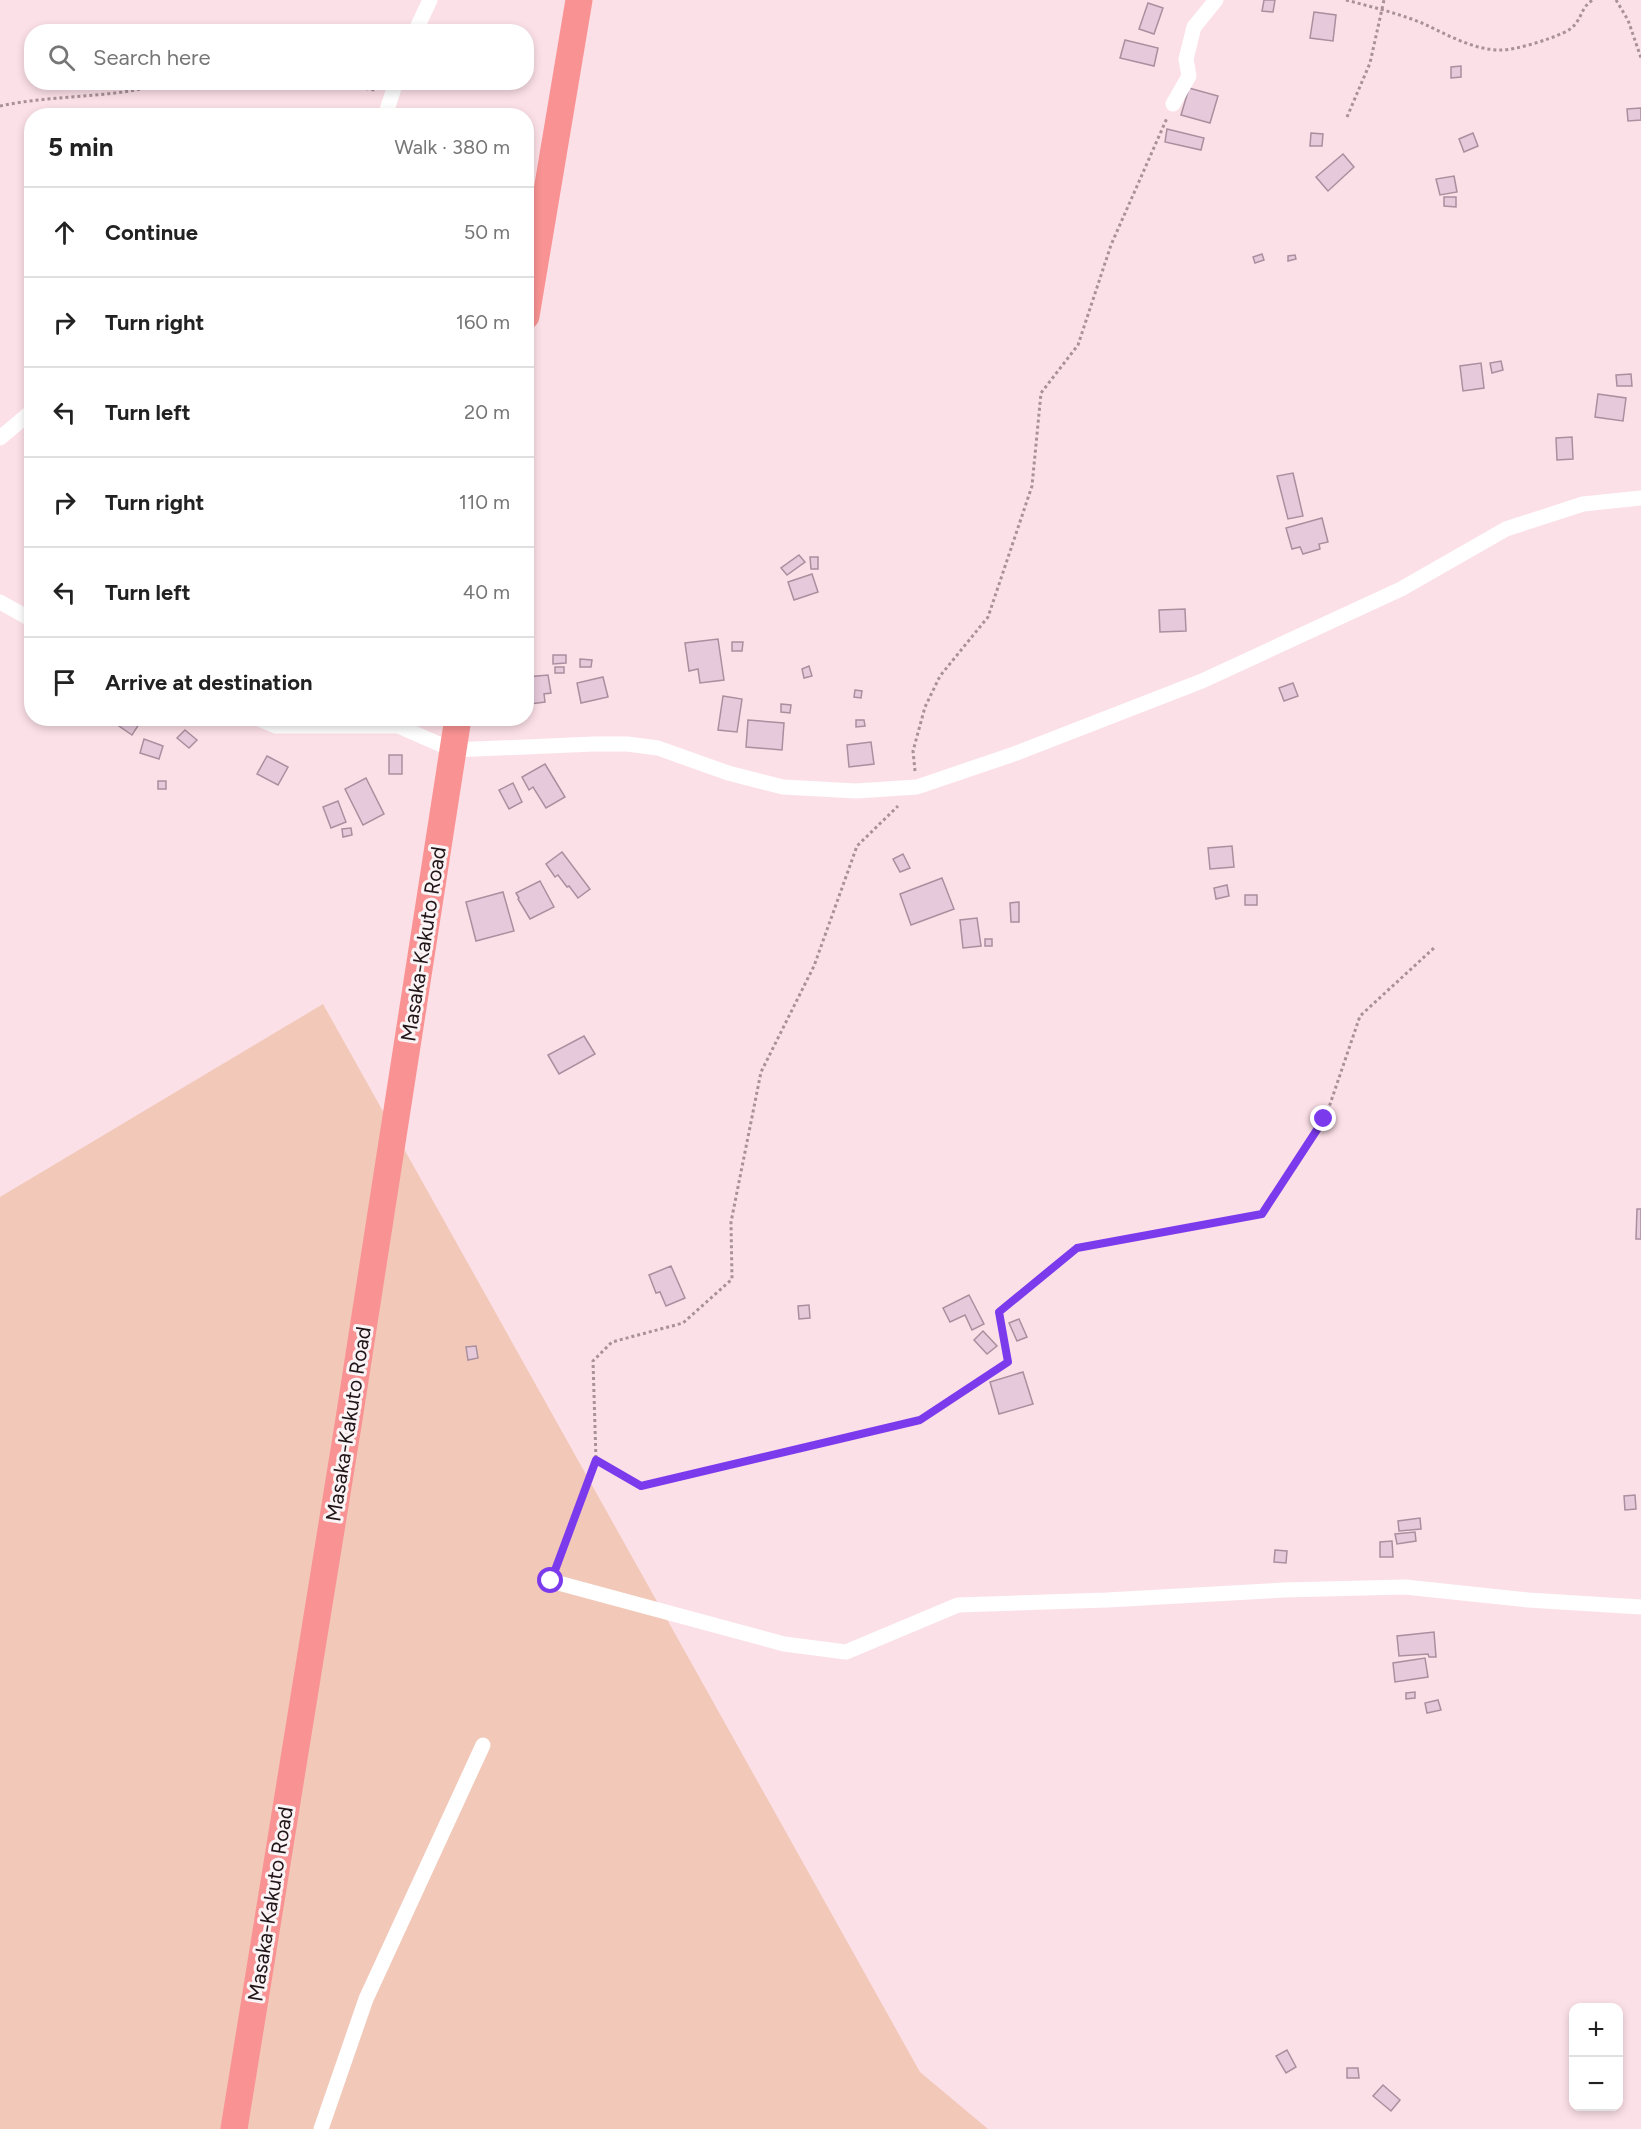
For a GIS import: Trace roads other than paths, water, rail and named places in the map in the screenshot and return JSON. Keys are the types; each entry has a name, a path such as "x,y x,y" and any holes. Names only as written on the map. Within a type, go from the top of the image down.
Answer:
{"highway":[{"path":"534,268 579,0"},
{"name":"Masaka-Kakuto Road","path":"234,2129 349,1419 457,726"}],"street":[{"path":"419,24 430,0"},
{"path":"1173,104 1189,76 1186,59 1194,27 1216,0"},
{"path":"387,108 393,90"},
{"path":"0,438 24,418"},
{"path":"405,726 453,750 627,744 658,748 705,766 783,787 856,791 917,787 1014,754 1202,681 1401,588 1506,529 1582,504 1641,498"},
{"path":"0,602 24,616"},
{"path":"551,1581 784,1644 846,1652 958,1605 1107,1600 1284,1590 1405,1587 1528,1600 1641,1607"},
{"path":"321,2129 366,1999 483,1745"}]}
